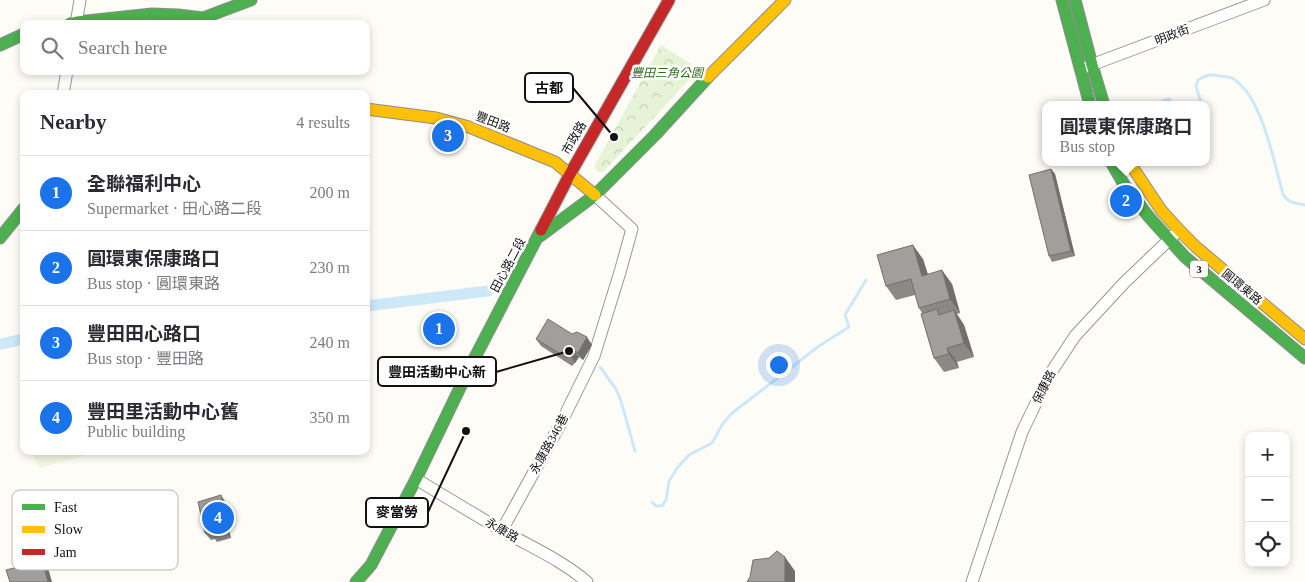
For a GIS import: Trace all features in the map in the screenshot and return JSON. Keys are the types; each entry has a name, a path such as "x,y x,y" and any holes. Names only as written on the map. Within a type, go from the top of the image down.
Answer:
{"street":[{"path":"75,20 80,0"},
{"path":"100,20 152,14 203,18 251,0"},
{"name":"市政路","path":"536,239 570,174 669,0"},
{"name":"田心路二段","path":"356,582 371,565 536,239 595,195 655,135 694,91 785,0"},
{"path":"1062,0 1089,101"},
{"path":"1075,0 1103,101"},
{"name":"明政街","path":"1080,69 1264,0"},
{"path":"0,46 20,36"},
{"path":"64,90 66,75"},
{"name":"豐田路","path":"370,110 436,118 469,127 548,158 595,195"},
{"name":"圓環東路","path":"1113,166 1125,186 1169,241 1185,257 1305,358"},
{"name":"圓環東路","path":"1132,166 1161,210 1178,230 1305,339"},
{"name":"永康路346巷","path":"502,530 562,421 594,356 632,229 595,195"},
{"path":"0,238 20,213"},
{"name":"保康路","path":"972,582 1022,432 1050,374 1075,336 1124,283 1169,241 1178,230"},
{"name":"永康路","path":"416,479 561,563 587,582"}],"green space":[{"name":"豐田三角公園","path":"661,45 699,69 606,169 598,172 595,165"},
{"path":"33,455 86,455 39,468"}],"building":[{"path":"1051,169 1071,251 1049,256 1029,175"},
{"path":"913,245 922,276 942,270 950,299 919,308 911,279 886,286 877,255"},
{"path":"937,309 939,315 954,310 964,343 947,348 949,354 934,358 921,314"},
{"path":"548,319 572,334 577,332 587,337 578,353 573,350 567,358 536,339"},
{"path":"221,495 227,520 223,521 225,530 211,534 210,531 205,533 198,502"},
{"path":"777,551 785,557 785,582 747,582 750,577 753,560 769,558"},
{"path":"6,570 45,570 48,582 10,582"}],"waterway":[{"path":"1200,101 1196,86 1198,80 1203,77 1215,75 1232,78 1242,87 1259,114 1271,148 1283,194 1289,201 1305,205"},
{"path":"1163,101 1169,99 1170,101"},
{"path":"652,502 656,506 662,506 666,500 669,481 678,467 689,455 712,443 731,414 819,346 849,327 845,315 866,280"},
{"path":"370,306 488,291"},
{"path":"0,344 20,340"},
{"path":"600,367 616,389 635,451"}],"traffic: fast":[{"path":"96,20 152,14 203,18 251,0"},
{"path":"1062,0 1089,101"},
{"path":"1075,0 1103,101"},
{"path":"0,45 20,36"},
{"path":"540,236 595,195 655,135 708,77"},
{"path":"1113,166 1125,186 1149,217 1185,257 1305,358"},
{"path":"0,238 20,213"},
{"path":"356,582 371,565 541,230"}],"traffic: slow":[{"path":"708,77 785,0"},
{"path":"370,110 436,118 469,127 555,162 595,195"},
{"path":"1132,166 1161,210 1196,247 1305,339"}],"traffic: jam":[{"path":"541,230 570,174 669,0"}],"place":[{"name":"豐田田心路口","path":"448,136"},
{"name":"古都","path":"614,137"},
{"name":"圓環東保康路口","path":"1126,201"},
{"name":"全聯福利中心","path":"439,329"},
{"name":"豐田活動中心新","path":"569,351"},
{"name":"麥當勞","path":"466,431"},
{"name":"豐田里活動中心舊","path":"218,518"}]}
